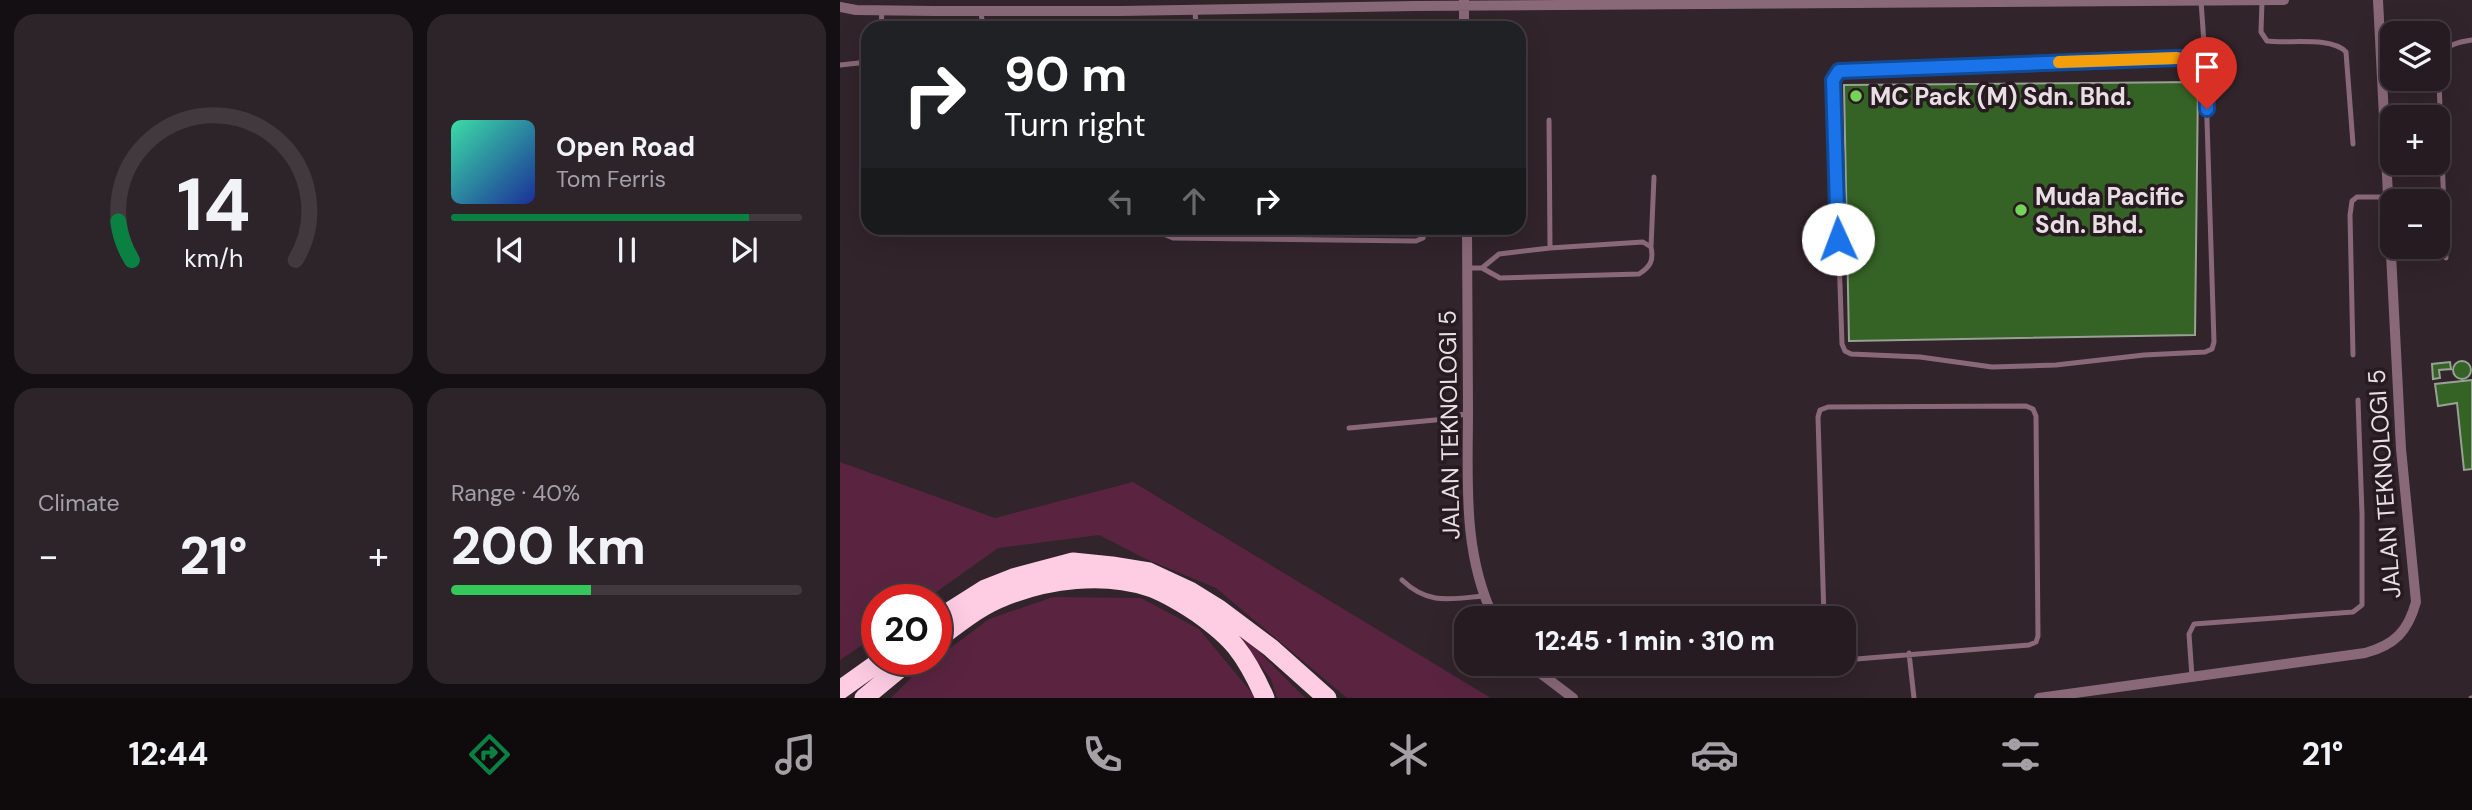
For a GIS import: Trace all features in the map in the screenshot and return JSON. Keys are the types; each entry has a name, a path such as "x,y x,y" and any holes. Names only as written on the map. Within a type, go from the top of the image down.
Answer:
{"highway":[{"path":"952,610 985,589 1013,578 1073,562 1149,572 1190,591 1219,609 1271,648 1327,698"},
{"path":"952,628 1001,597 1037,586 1073,579 1113,580 1149,587 1182,603 1212,623 1236,646 1265,698"},
{"path":"840,690 861,675"},
{"path":"864,698 889,675"}],"street":[{"path":"840,7 981,12 1062,6 1195,10 1464,3 2284,0"},
{"name":"JALAN TEKNOLOGI 5","path":"2378,0 2389,189"},
{"path":"1464,3 1464,21"},
{"name":"JALAN TEKNOLOGI 5","path":"1467,235 1468,498 1471,534 1483,596 1488,606"},
{"name":"JALAN TEKNOLOGI 5","path":"2039,698 2380,649 2405,630 2416,602 2401,449 2392,259"},
{"path":"1544,676 1573,698"}],"lane":[{"path":"2201,1 2205,57 2214,342 2212,349 2205,352 2144,355 2056,365 1992,367 1920,357 1851,354 1845,351 1842,344 1833,94 1836,73 1843,70 2205,57"},
{"path":"2262,1 2261,32 2267,41 2329,43 2346,52 2353,144"},
{"path":"881,21 882,10"},
{"path":"1195,10 1196,21"},
{"path":"981,12 982,21"},
{"path":"2443,189 2438,57 2454,43 2472,40"},
{"path":"840,65 861,63"},
{"path":"1549,120 1550,248"},
{"path":"1467,268 1482,268 1500,278 1639,274 1649,267 1653,257 1651,247 1654,177"},
{"path":"2353,355 2351,201 2357,197 2380,197"},
{"path":"1166,235 1173,238 1416,241 1424,235"},
{"path":"1482,268 1499,254 1643,242 1651,247"},
{"path":"2192,677 2189,634 2194,624 2353,612 2360,608 2362,514 2358,400"},
{"path":"1824,606 1818,417 1820,410 1828,407 2030,407 2036,416 2038,639 2029,645 1856,659"},
{"path":"1349,428 1446,419 1468,413"},
{"path":"1402,580 1411,589 1429,598 1483,596"},
{"path":"1909,653 1914,698"}],"shaded area":[{"path":"840,462 995,518 1133,482 1491,698 1347,698 1216,588 1146,559 1099,535 998,548 947,584 861,584 861,646 840,660"},
{"path":"1053,597 1141,598 1199,629 1256,698 891,698 914,675 952,675 952,647 989,619"},
{"path":"1240,633 1305,698 1277,698 1271,679 1236,634"}],"building":[{"name":"Muda Pacific Sdn. Bhd.","path":"2198,82 2195,335 1849,341 1844,85"},
{"path":"2462,361 2468,364 2471,370 2468,376 2462,379 2456,376 2453,370 2456,364"},
{"path":"2450,362 2451,369 2439,370 2440,378 2433,379 2432,364"},
{"path":"2472,380 2472,469 2464,470 2457,403 2438,406 2435,384"}],"slow traffic":[{"path":"2059,62 2177,58"}],"place":[{"name":"MC Pack (M) Sdn. Bhd.","path":"1856,96"},
{"name":"Muda Pacific Sdn. Bhd.","path":"2021,210"}],"route":[{"path":"1838,239 1833,80 1839,71 2205,57 2207,109"}]}
